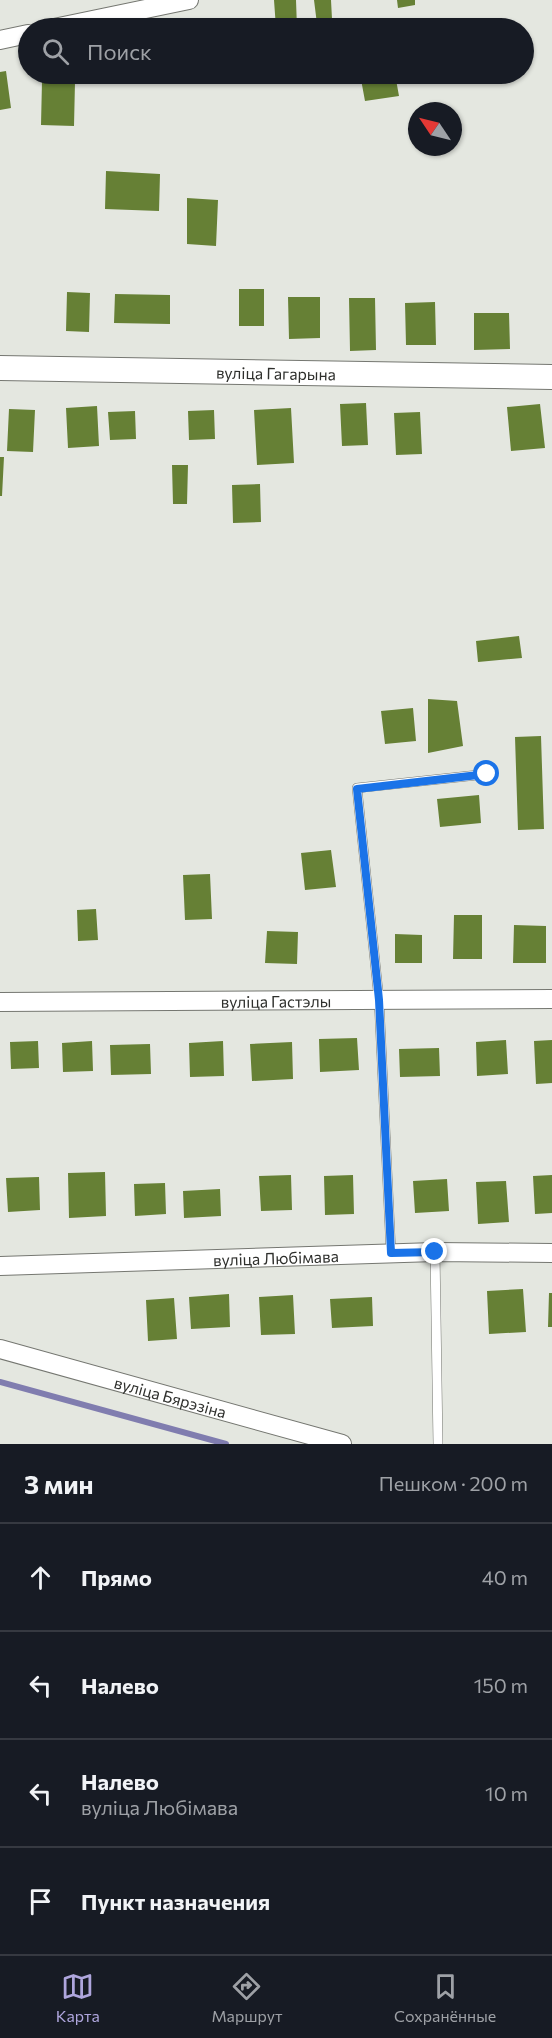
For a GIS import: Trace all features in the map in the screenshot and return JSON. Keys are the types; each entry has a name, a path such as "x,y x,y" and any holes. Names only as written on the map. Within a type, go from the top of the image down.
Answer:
{"street":[{"path":"102,18 189,0"},
{"path":"0,40 18,36"},
{"name":"вуліца Гагарына","path":"0,368 552,377"},
{"name":"вуліца Гастэлы","path":"0,1002 552,999"},
{"name":"вуліца Любімава","path":"0,1266 391,1253 552,1252"},
{"name":"вуліца Бярэзіна","path":"0,1349 342,1444"}],"lane":[{"path":"391,1253 379,1000 357,789 487,774"},
{"path":"435,1252 438,1444"}],"building":[{"path":"274,0 296,0 297,18 275,18"},
{"path":"314,0 331,0 332,18 316,18"},
{"path":"397,0 415,0 415,5 398,8"},
{"path":"6,71 11,108 0,110 0,72"},
{"path":"42,84 75,84 74,126 41,125"},
{"path":"362,84 397,84 399,96 365,101"},
{"path":"106,171 160,174 159,211 105,209"},
{"path":"187,198 218,200 216,246 187,244"},
{"path":"239,289 264,289 264,326 239,326"},
{"path":"67,292 90,293 89,332 66,331"},
{"path":"115,294 170,295 170,324 114,323"},
{"path":"288,297 320,297 320,338 289,339"},
{"path":"349,298 375,298 376,350 350,351"},
{"path":"435,302 436,345 406,345 405,303"},
{"path":"474,313 509,313 510,349 474,350"},
{"path":"366,403 368,445 342,446 340,404"},
{"path":"540,404 545,448 511,451 507,407"},
{"path":"97,406 99,446 68,448 66,408"},
{"path":"291,408 294,463 257,465 254,410"},
{"path":"9,409 35,410 33,452 7,451"},
{"path":"214,410 215,439 189,440 188,411"},
{"path":"135,411 136,439 110,440 108,412"},
{"path":"420,412 422,454 396,455 394,413"},
{"path":"0,457 4,457 2,496 0,496"},
{"path":"172,465 188,465 187,504 173,504"},
{"path":"260,484 261,522 233,523 232,485"},
{"path":"519,636 522,658 478,662 476,641"},
{"path":"428,699 457,701 463,746 428,753"},
{"path":"413,708 416,741 385,744 381,711"},
{"path":"541,736 544,829 518,830 515,737"},
{"path":"479,795 481,823 440,827 437,799"},
{"path":"331,850 336,887 305,890 301,853"},
{"path":"210,874 212,919 185,920 183,875"},
{"path":"96,909 98,940 78,941 77,910"},
{"path":"454,915 482,915 482,959 453,959"},
{"path":"514,925 546,926 546,963 513,963"},
{"path":"267,931 298,932 297,964 265,963"},
{"path":"395,934 422,935 422,963 395,963"},
{"path":"357,1038 359,1070 320,1072 319,1039"},
{"path":"506,1040 508,1074 477,1076 476,1042"},
{"path":"552,1040 552,1083 536,1084 534,1041"},
{"path":"38,1041 39,1068 11,1069 10,1042"},
{"path":"92,1041 93,1071 63,1072 62,1043"},
{"path":"223,1041 224,1076 190,1077 189,1043"},
{"path":"292,1042 293,1079 252,1081 250,1044"},
{"path":"150,1044 151,1074 111,1075 110,1045"},
{"path":"439,1048 440,1076 400,1077 399,1049"},
{"path":"105,1172 106,1216 69,1218 68,1173"},
{"path":"291,1175 292,1210 261,1211 259,1176"},
{"path":"353,1175 354,1214 325,1215 324,1176"},
{"path":"552,1175 552,1213 535,1214 533,1176"},
{"path":"39,1177 40,1210 8,1212 6,1178"},
{"path":"447,1179 449,1211 415,1213 413,1181"},
{"path":"506,1181 509,1222 478,1224 476,1182"},
{"path":"165,1183 166,1214 135,1216 134,1184"},
{"path":"220,1189 221,1216 184,1218 183,1191"},
{"path":"523,1289 526,1332 489,1334 487,1291"},
{"path":"549,1293 552,1293 552,1327 548,1327"},
{"path":"229,1294 230,1327 191,1329 189,1297"},
{"path":"293,1295 295,1334 261,1335 259,1297"},
{"path":"372,1297 373,1326 332,1328 330,1299"},
{"path":"174,1298 177,1339 148,1341 146,1300"}],"waterway":[{"path":"0,1382 226,1444"}],"route":[{"path":"435,1252 391,1253 379,1000 357,789 487,774"}]}
